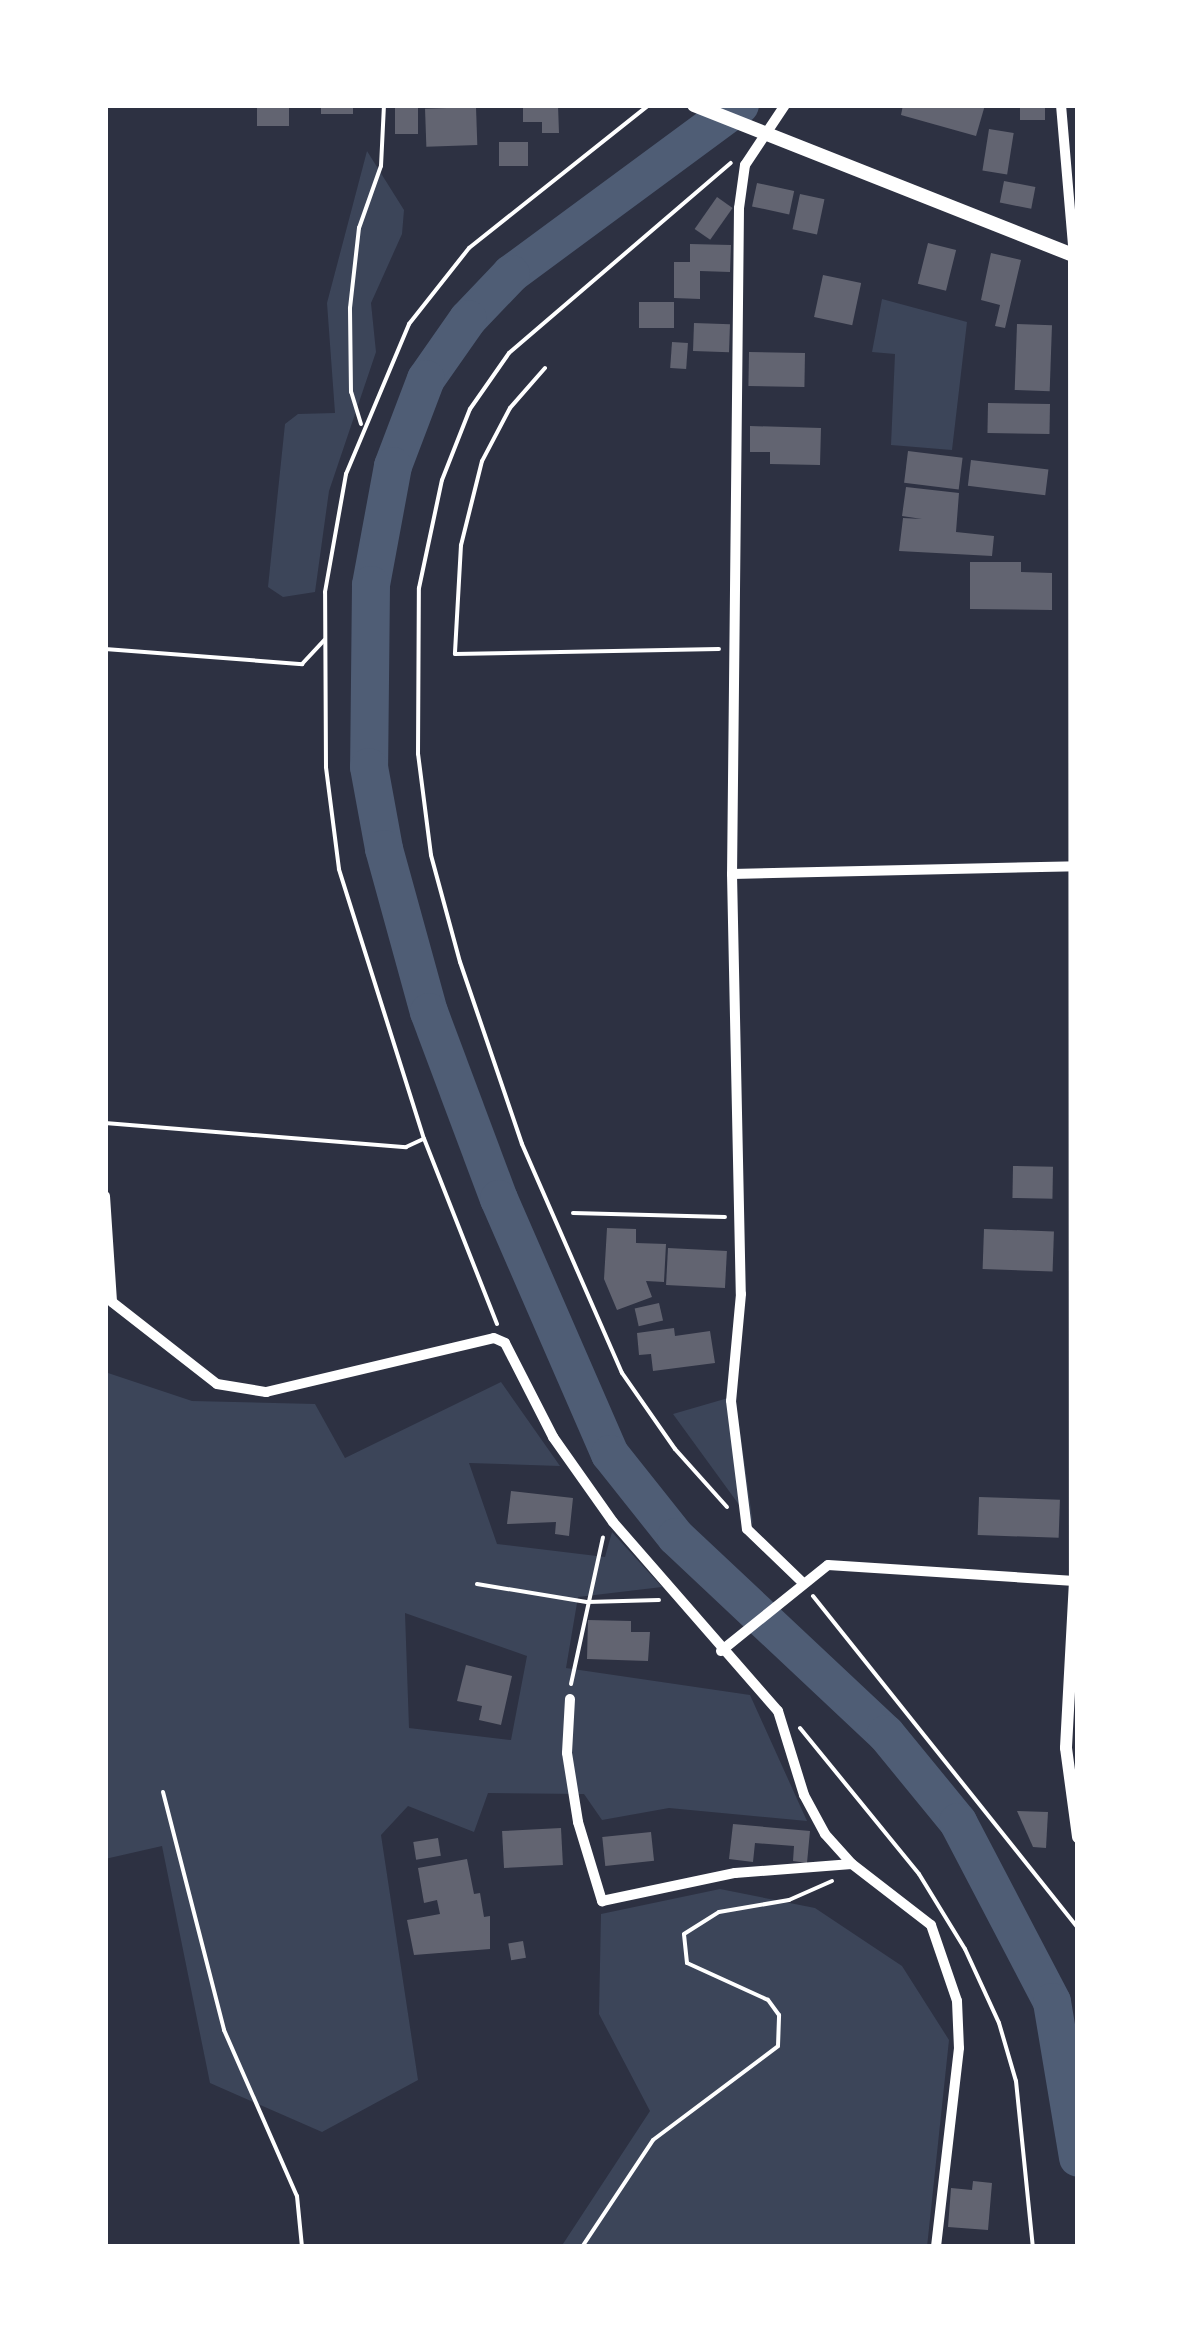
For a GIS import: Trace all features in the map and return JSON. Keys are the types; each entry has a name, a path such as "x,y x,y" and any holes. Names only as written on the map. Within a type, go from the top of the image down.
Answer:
{"main road":[{"path":"694,105 1076,256"}],"street":[{"path":"785,105 762,132 745,164 739,208 732,874 742,1294 731,1401 747,1529 801,1580"},
{"path":"1061,105 1076,256 1076,1581 1066,1748 1078,1837"},
{"path":"732,874 1076,866"},
{"path":"105,1196 112,1302 217,1384 266,1392 494,1338 505,1343 552,1436 613,1522 721,1651 778,1711 804,1794 825,1834 852,1864 932,1925 957,2001 959,2048 936,2247"},
{"path":"721,1651 801,1580 828,1565 1076,1581"},
{"path":"570,1699 567,1753 578,1822 602,1901 735,1873 852,1864"}],"path":[{"path":"362,426 350,392 350,308 359,228 381,166 384,105"},
{"path":"505,1343 424,1139 339,869 326,767 325,592 346,474 362,426 408,324 469,248 649,105"},
{"path":"745,164 727,163 648,239 606,265 509,354 470,409 442,480 420,588 418,754 432,855 460,962 522,1144 586,1298 633,1388 675,1449 747,1529"},
{"path":"544,368 510,408 482,461 461,546 455,654 734,649"},
{"path":"105,648 302,664 325,639"},
{"path":"105,1123 406,1147 424,1139"},
{"path":"573,1213 740,1217"},
{"path":"570,1699 604,1531 613,1522"},
{"path":"801,1580 1078,1928"},
{"path":"477,1584 588,1602 678,1600"},
{"path":"163,1792 224,2030 297,2196 302,2247"},
{"path":"582,2247 653,2140 778,2046 778,2014 768,2000 688,1963 684,1934 719,1912 789,1900 830,1883 852,1864"}],"shaded area":[{"path":"367,151 404,210 402,234 371,303 376,352 329,491 315,592 283,597 268,587 285,424 298,414 335,413 327,303"},
{"path":"882,299 967,322 952,450 891,445 895,354 872,352"},
{"path":"105,1372 192,1401 315,1404 345,1458 501,1382 560,1466 469,1463 497,1544 605,1557 612,1532 662,1587 578,1597 566,1668 750,1695 807,1821 669,1808 602,1820 584,1794 488,1793 474,1832 408,1806 381,1835 418,2080 322,2132 210,2083 162,1846 105,1859","holes":["405,1613 527,1656 511,1740 409,1728"]},
{"path":"735,1396 753,1524 673,1414"},
{"path":"720,1889 815,1908 902,1966 949,2040 927,2247 561,2247 650,2111 599,2014 601,1914"}],"building":[{"path":"257,105 289,105 289,126 257,126"},
{"path":"321,105 353,105 353,114 321,114"},
{"path":"395,105 418,105 418,134 395,134"},
{"path":"523,105 558,105 559,133 542,133 542,122 523,122"},
{"path":"903,105 985,105 976,136 901,115"},
{"path":"1020,105 1045,105 1045,120 1020,120"},
{"path":"476,107 477,145 426,147 425,109"},
{"path":"989,129 1014,133 1007,174 982,170"},
{"path":"499,142 528,142 528,166 499,166"},
{"path":"1004,181 1035,187 1031,209 1000,203"},
{"path":"757,183 794,191 789,214 752,206"},
{"path":"800,194 824,199 817,234 793,229"},
{"path":"717,197 733,208 710,240 695,229"},
{"path":"928,243 956,250 946,291 918,284"},
{"path":"690,244 731,245 730,272 700,271 700,299 674,298 674,262 690,262"},
{"path":"991,253 1021,260 1005,328 995,326 1000,305 981,300"},
{"path":"823,275 861,283 852,325 814,317"},
{"path":"639,302 674,302 674,328 639,328"},
{"path":"694,323 730,324 729,352 693,351"},
{"path":"1017,324 1052,325 1050,391 1015,390"},
{"path":"672,342 688,343 686,369 670,368"},
{"path":"749,352 805,353 804,387 748,386"},
{"path":"988,403 1050,404 1049,434 987,433"},
{"path":"750,426 821,428 820,465 770,464 770,452 750,452"},
{"path":"908,451 963,458 959,489 904,483"},
{"path":"971,460 1048,470 1045,495 968,486"},
{"path":"906,487 959,493 956,532 994,536 992,556 899,551 903,518 922,519 902,516"},
{"path":"970,562 1021,562 1021,572 1052,573 1052,610 970,609"},
{"path":"1013,1166 1053,1167 1052,1199 1012,1198"},
{"path":"607,1228 636,1229 636,1243 666,1244 664,1282 646,1281 652,1297 617,1310 604,1279"},
{"path":"984,1229 1054,1231 1053,1271 983,1269"},
{"path":"668,1248 727,1251 725,1288 666,1285"},
{"path":"659,1303 663,1321 639,1326 635,1309"},
{"path":"674,1328 675,1336 710,1331 715,1363 653,1371 651,1354 639,1355 637,1333"},
{"path":"511,1491 573,1498 569,1536 555,1534 556,1522 507,1524"},
{"path":"979,1497 1060,1500 1059,1538 978,1535"},
{"path":"588,1620 631,1621 631,1632 650,1632 648,1661 587,1659"},
{"path":"466,1665 512,1676 501,1725 479,1720 482,1706 457,1701"},
{"path":"1017,1811 1048,1812 1046,1848 1033,1847"},
{"path":"733,1824 810,1831 807,1863 793,1861 794,1846 755,1843 753,1862 729,1859"},
{"path":"561,1828 563,1865 504,1868 502,1831"},
{"path":"651,1832 654,1861 605,1866 602,1837"},
{"path":"438,1838 441,1856 416,1860 413,1842"},
{"path":"467,1859 474,1894 480,1893 484,1917 490,1916 490,1949 414,1955 407,1920 440,1914 437,1900 424,1903 418,1868"},
{"path":"523,1941 526,1958 511,1960 508,1944"},
{"path":"973,2181 992,2183 988,2230 948,2227 951,2188 972,2190"}],"waterway":[{"path":"740,105 511,274 468,319 426,379 393,466 371,585 369,767 384,849 429,1012 499,1199 610,1454 676,1537 886,1734 958,1822 1052,2002 1078,2158"}]}
